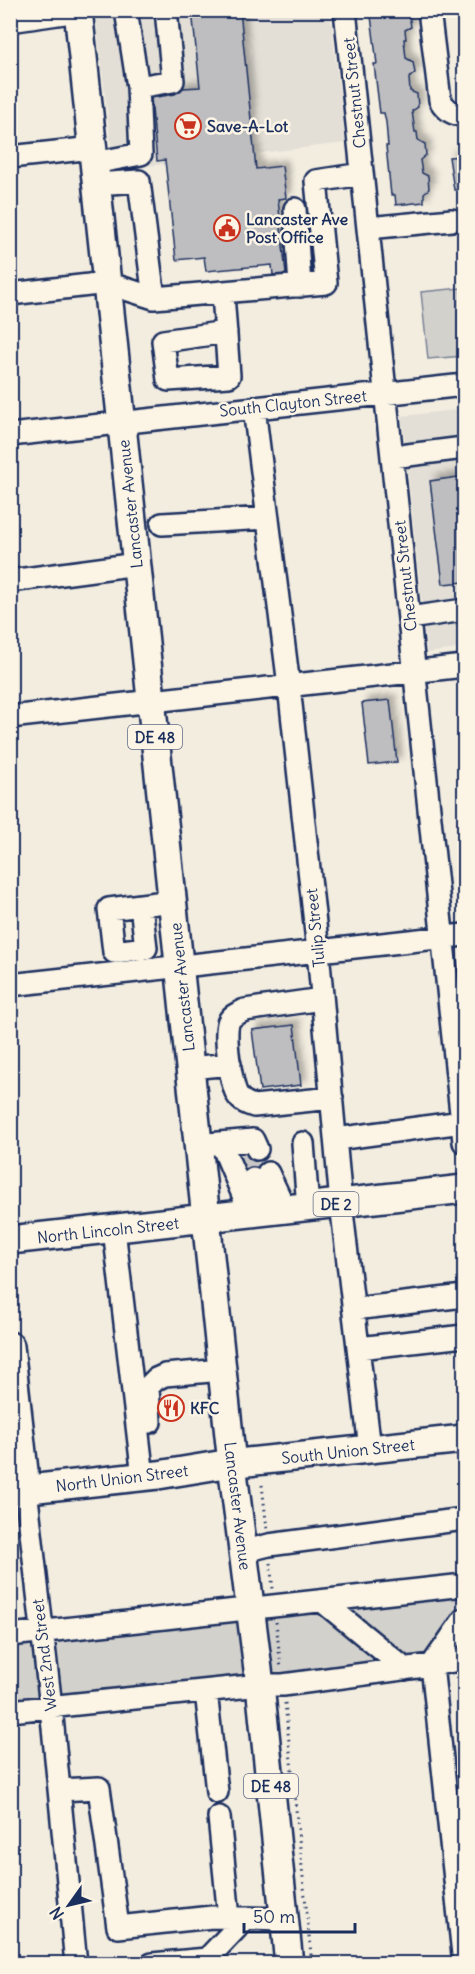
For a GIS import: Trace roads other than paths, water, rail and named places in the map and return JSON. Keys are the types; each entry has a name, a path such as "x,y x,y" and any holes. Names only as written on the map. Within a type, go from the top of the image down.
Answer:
{"main road":[{"name":"Lancaster Avenue","path":"78,11 190,1068 231,1147 203,1182 232,1464 257,1548 271,1685 284,1919 289,1964"},
{"name":"DE 2","path":"207,1219 465,1189"},
{"name":"North Lincoln Street","path":"10,1240 207,1219"},
{"name":"West 2nd Street","path":"10,1346 18,1490"},
{"name":"South Union Street","path":"232,1464 465,1438"},
{"name":"North Union Street","path":"18,1490 151,1476 232,1464"}],"street":[{"path":"94,165 141,154 138,87 126,10"},
{"path":"138,87 173,81 166,10"},
{"name":"Chestnut Street","path":"345,10 464,1132"},
{"path":"429,10 440,100 443,106 453,114 465,115"},
{"path":"10,21 78,11"},
{"path":"10,157 94,165 139,181 154,298"},
{"path":"10,294 107,284 154,298 223,294 326,283 316,181 362,174"},
{"path":"294,209 300,286"},
{"path":"368,228 452,220"},
{"path":"223,294 226,332"},
{"name":"South Clayton Street","path":"10,435 465,384"},
{"name":"Tulip Street","path":"254,408 289,686 318,951 341,1203 370,1449"},
{"path":"392,457 465,448"},
{"path":"162,524 268,518"},
{"path":"10,581 137,564"},
{"path":"409,618 465,610"},
{"path":"10,717 465,666"},
{"path":"141,905 173,901"},
{"path":"10,985 465,935"},
{"path":"322,999 256,1008 236,1014 229,1019 226,1029 233,1087 245,1103 254,1106 332,1098"},
{"path":"190,1068 230,1064"},
{"path":"336,1139 464,1132"},
{"path":"278,1211 303,1143"},
{"path":"231,1147 278,1211"},
{"path":"253,1178 278,1211"},
{"path":"203,1182 253,1178"},
{"path":"114,1229 151,1476"},
{"path":"354,1309 465,1296"},
{"path":"359,1348 465,1336"},
{"path":"151,1476 148,1388 156,1379 165,1375 222,1370"},
{"name":"West 2nd Street","path":"18,1490 51,1707 76,1964"},
{"path":"257,1548 465,1519"},
{"path":"10,1635 465,1585"},
{"path":"322,1601 405,1669"},
{"path":"464,1964 432,1665 465,1619"},
{"path":"10,1711 271,1685 405,1669 465,1659"},
{"path":"206,1691 217,1792"},
{"path":"59,1790 99,1788 118,1927 212,1917 284,1919"},
{"path":"152,1964 207,1959 237,1918 219,1817"}],"tunnel":[{"path":"243,1155 253,1179"}],"place":[{"name":"Save-A-Lot","path":"188,126"},
{"name":"Lancaster Ave Post Office","path":"227,228"},
{"name":"KFC","path":"171,1408"}]}
